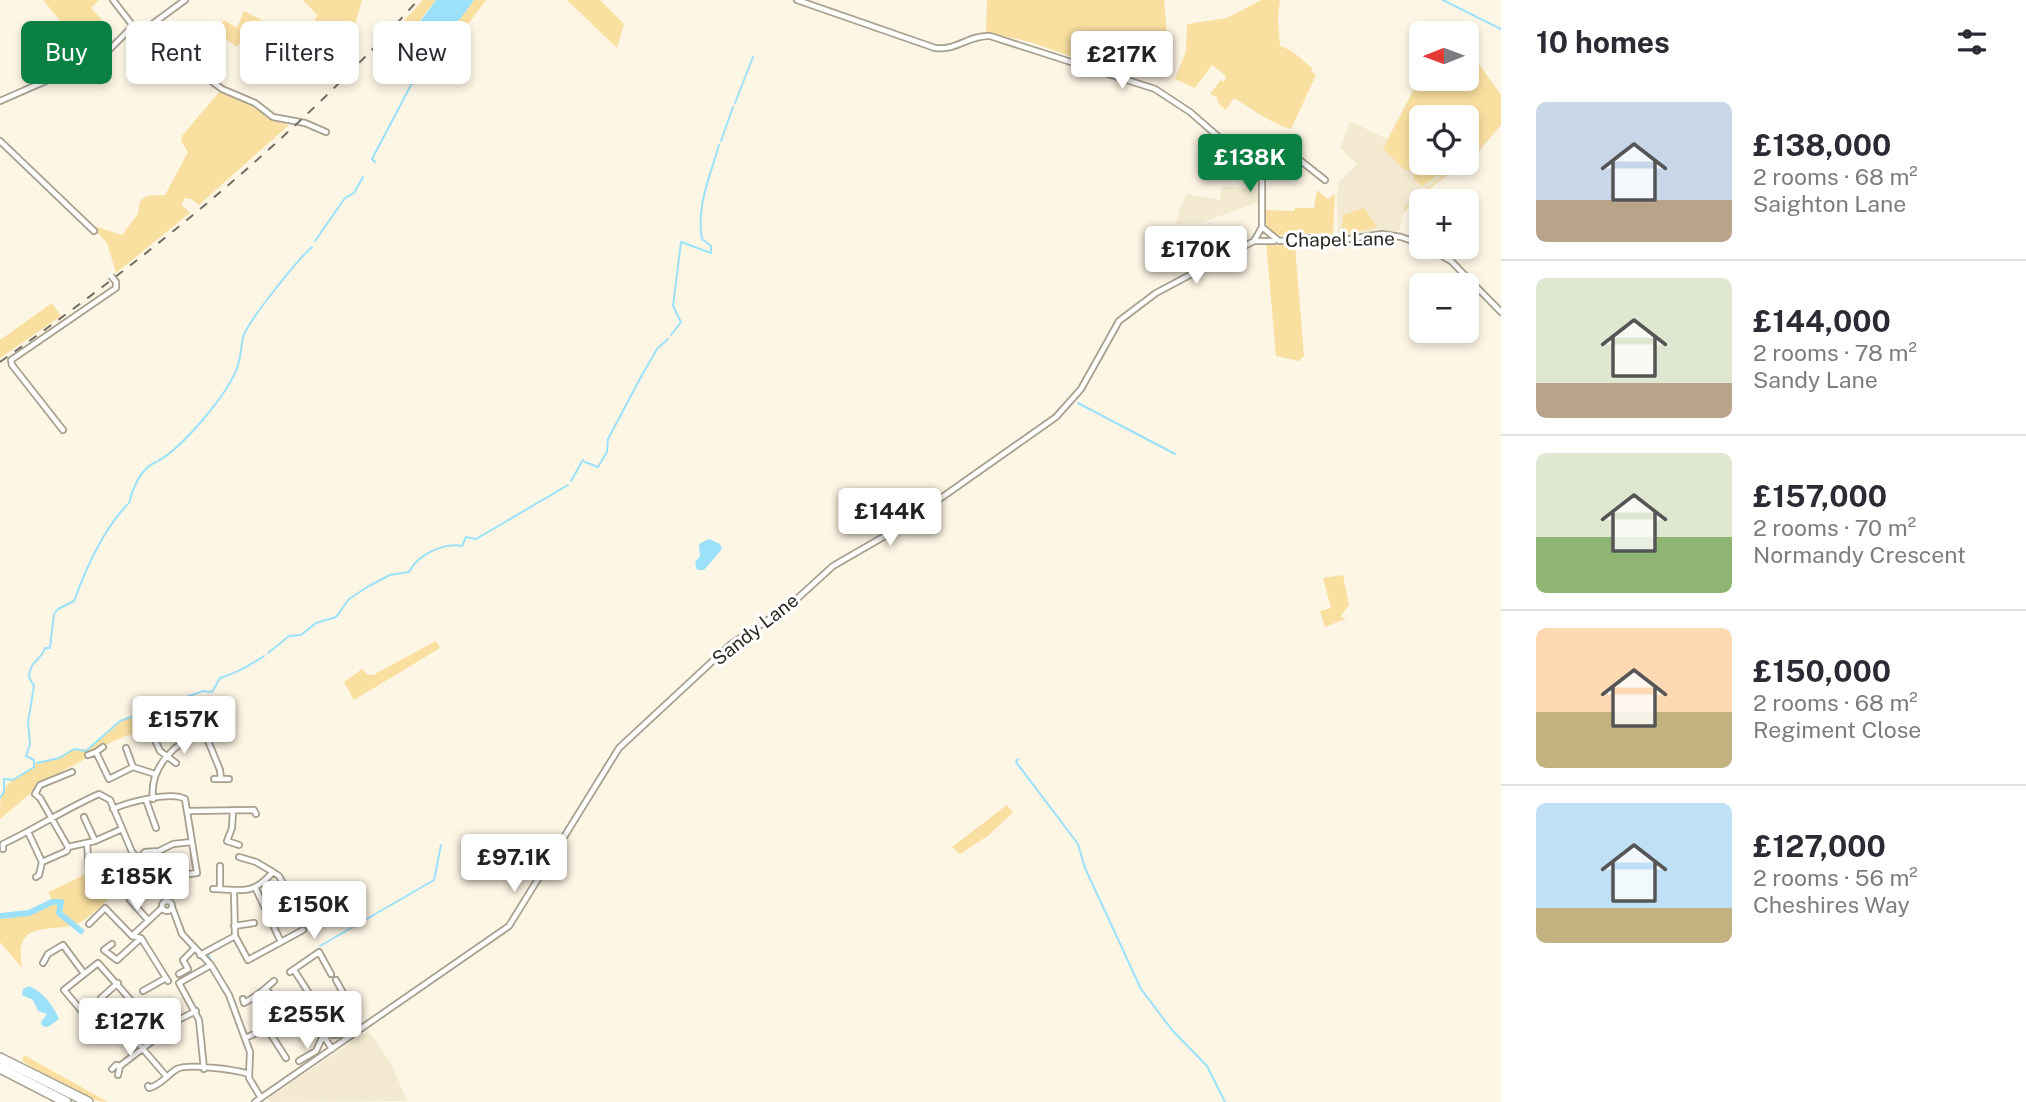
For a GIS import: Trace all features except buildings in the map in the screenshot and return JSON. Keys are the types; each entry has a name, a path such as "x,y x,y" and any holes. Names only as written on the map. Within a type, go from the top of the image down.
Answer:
{"highway":[{"path":"0,1052 63,1089"},
{"path":"0,1058 88,1102"},
{"path":"0,1068 66,1102"}],"street":[{"path":"113,0 129,21"},
{"path":"157,21 185,0"},
{"path":"797,0 935,48 948,49 978,35 989,36 1155,89 1190,112 1229,146 1258,162 1264,170 1262,227 1254,241 1279,241"},
{"path":"0,101 103,56 126,33"},
{"path":"216,84 255,103 273,117 305,123 327,131"},
{"path":"0,141 94,231"},
{"path":"1258,162 1301,161 1325,180"},
{"name":"Chapel Lane","path":"1262,227 1279,241 1312,238 1336,241 1382,234 1409,240"},
{"name":"Sandy Lane","path":"255,1102 509,926 619,748 731,644 788,607 833,566 897,529 1056,417 1081,389 1111,332 1126,315 1156,293 1254,241"},
{"path":"1447,259 1501,312"},
{"path":"63,430 12,365 11,360 116,288 116,282 111,275"},
{"path":"175,709 187,737"},
{"path":"153,799 155,774 168,756 187,737 206,730 221,779"},
{"path":"155,740 176,762"},
{"path":"88,755 103,747"},
{"path":"128,750 133,767"},
{"path":"96,752 110,781 133,767 155,774"},
{"path":"68,847 40,798 35,794 40,785 72,772"},
{"path":"214,779 229,779"},
{"path":"2,844 99,794 107,796 132,852 152,874 163,904 172,910"},
{"path":"113,809 127,803 181,797 188,804 197,876 174,876 164,880"},
{"path":"146,800 156,824"},
{"path":"233,810 232,828 226,840 239,845"},
{"path":"189,811 254,810"},
{"path":"84,817 95,841"},
{"path":"42,862 66,851 68,847 95,841 122,829"},
{"path":"28,832 42,862 39,877"},
{"path":"138,859 145,852 192,842"},
{"path":"87,843 89,873 111,861"},
{"path":"239,857 256,862 279,876 287,891"},
{"path":"120,892 144,865"},
{"path":"218,869 217,889 234,892 256,887 272,873"},
{"path":"256,887 281,942"},
{"path":"234,892 235,936 250,962 300,930"},
{"path":"130,900 148,920"},
{"path":"132,936 163,904 171,902 182,934 211,965 229,995 250,1052 249,1074 261,1098"},
{"path":"89,924 105,908 111,911 132,936 141,939 167,980 144,988"},
{"path":"271,922 296,909"},
{"path":"234,926 251,923"},
{"path":"200,955 235,936"},
{"path":"112,944 104,950 117,960 123,958 141,939"},
{"path":"42,960 63,943 83,972"},
{"path":"179,974 188,969 183,960 194,949"},
{"path":"331,974 318,951 292,971 312,998 313,1017 332,1049"},
{"path":"97,1040 135,1005 98,962 62,990 102,1035"},
{"path":"204,1069 202,1038 196,1011 177,984 211,965"},
{"path":"244,1003 267,990 274,981"},
{"path":"314,1009 325,1009 347,999 336,981"},
{"path":"101,998 118,983"},
{"path":"267,990 289,1019"},
{"path":"160,1016 169,1008 177,1023 196,1011"},
{"path":"245,1038 289,1019 313,1017"},
{"path":"118,1021 167,1077"},
{"path":"323,1036 341,1034 358,1023"},
{"path":"268,1030 286,1058"},
{"path":"112,1069 160,1036"},
{"path":"299,1061 316,1051 323,1036"},
{"path":"118,1075 120,1066"},
{"path":"149,1089 182,1067 226,1068 249,1074"}],"shaded area":[{"path":"43,0 99,0 91,8 103,21 60,21"},
{"path":"303,0 362,0 356,21 315,21 317,15"},
{"path":"423,0 436,0 421,21 404,21"},
{"path":"474,0 486,0 470,21 457,21"},
{"path":"567,0 600,0 624,24 617,48"},
{"path":"987,0 1164,0 1164,52 1157,70 1126,58 1127,53 1119,50 1112,71 1030,42 986,32"},
{"path":"1261,0 1280,0 1280,46 1298,56 1316,75 1291,129 1268,119 1234,98 1226,110 1219,104 1217,97 1210,94 1221,80 1224,82 1226,76 1212,65 1195,88 1175,79 1186,51 1187,24 1227,18"},
{"path":"244,11 263,21 240,21 240,42 237,47 226,39 226,21 237,28"},
{"path":"1479,64 1501,95 1501,125 1479,153 1479,105 1409,105 1409,175 1449,175 1430,189 1409,189 1409,207 1403,215 1399,231 1338,240 1339,182 1357,164 1340,148 1350,121 1387,139 1413,91 1479,91"},
{"path":"1479,64 1501,95 1501,125 1479,149 1479,105 1409,105 1409,170 1405,170 1383,149 1413,91 1479,91"},
{"path":"220,91 250,103 272,120 289,125 199,205 184,198 182,205 190,213 116,273 107,243 91,225 122,235 138,214 140,201 147,196 165,195 188,152 181,141 182,136"},
{"path":"1414,175 1438,175 1422,186 1414,179"},
{"path":"1443,175 1448,175 1426,189"},
{"path":"1222,186 1260,189 1259,202 1203,222 1176,224 1187,194 1220,200"},
{"path":"1317,190 1328,199 1335,194 1333,233 1330,237 1310,233 1296,237 1277,235 1267,227 1263,210 1295,211 1295,208 1314,208"},
{"path":"1364,208 1377,227 1342,235 1343,215"},
{"path":"1266,242 1295,246 1304,356 1299,361 1276,356"},
{"path":"52,303 61,316 0,358 0,340"},
{"path":"1343,575 1349,605 1340,617 1347,618 1325,627 1320,611 1331,608 1323,578"},
{"path":"436,641 440,648 354,700 344,682 362,669 368,675 373,675"},
{"path":"162,706 169,710 168,717 144,724 147,731 136,736 128,735 87,753 83,760 37,785 0,819 1,797 6,787 35,763 59,758 74,749 90,749 120,721"},
{"path":"1007,805 1013,812 989,835 960,854 952,847"},
{"path":"129,853 138,864 92,914 74,925 40,930 24,939 21,951 22,968 0,942 0,916 37,911 39,907 52,902 49,892"},
{"path":"367,1032 392,1065 407,1101 270,1102 268,1098"},
{"path":"24,1055 108,1102 87,1097 64,1086 22,1061"}],"water":[{"path":"436,0 474,0 457,21 420,21"},
{"path":"709,539 720,544 722,549 704,570 697,570 695,562 700,556 699,544"},
{"path":"29,986 47,1000 59,1019 48,1027 42,1026 41,1022 47,1014 38,1011 33,1000 22,995 23,989"}],"waterway":[{"path":"1443,0 1501,29"},
{"path":"735,103 753,57"},
{"path":"375,162 372,159 412,84"},
{"path":"721,141 733,107"},
{"path":"671,335 681,322 673,306 681,242 711,253 711,246 702,239 701,215 719,145"},
{"path":"315,241 345,198 354,193 363,177"},
{"path":"158,461 179,445 214,406 237,368 247,329 274,290 312,247"},
{"path":"585,462 598,467 607,452 608,439 642,375 657,349 668,339"},
{"path":"1078,403 1175,454"},
{"path":"571,481 583,460"},
{"path":"129,503 142,474 156,462"},
{"path":"268,653 289,636 301,635 316,623 336,617 349,599 369,586 390,575 409,572 418,560 432,551 447,546 462,546 466,537 476,539 568,485"},
{"path":"0,798 4,792 4,779 13,780 34,767 34,760 26,756 30,744 28,722 34,686 29,677 33,664 45,648 50,648 54,614 74,601 96,550 127,505"},
{"path":"37,763 59,758 74,749 86,751 120,721 203,691 212,692 220,678 264,656"},
{"path":"1018,759 1016,762 1078,844 1085,868 1141,989 1172,1030 1207,1066 1225,1102"},
{"path":"320,946 434,880 441,845"},
{"path":"0,916 29,913 52,902 61,902 59,913 81,931"},
{"path":"207,953 221,978"}],"railway":[{"path":"0,362 112,280 220,193 322,100 418,0"}]}
